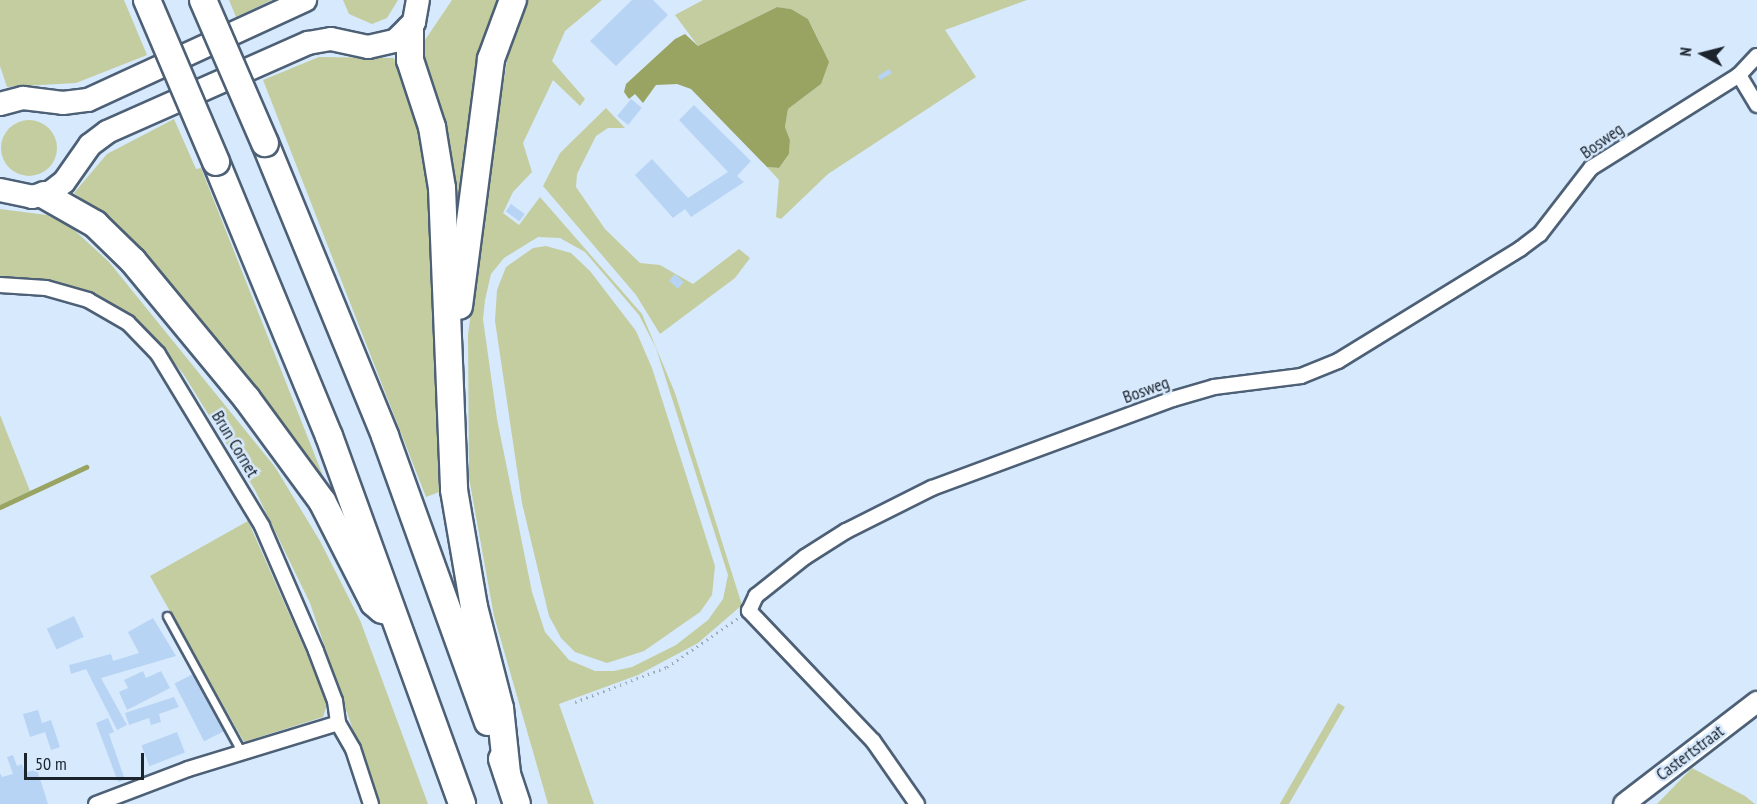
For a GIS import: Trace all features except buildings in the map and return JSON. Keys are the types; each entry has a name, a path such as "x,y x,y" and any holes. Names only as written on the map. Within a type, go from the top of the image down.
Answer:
{"highway":[{"path":"147,0 329,436 400,626 462,804"},
{"path":"203,0 265,143 385,436 517,804"},
{"path":"450,378 491,60 513,0"},
{"path":"417,9 410,60 440,167 454,490 474,607 500,708 507,773"},
{"path":"44,195 94,224 133,261 288,454 340,532 374,603 400,626"}],"main road":[{"path":"0,104 23,98 63,103 88,100 305,0"},
{"path":"0,190 24,196 44,195 64,182 98,138 123,124 308,43 331,39 377,46 395,41 417,9"},
{"name":"Castertstraat","path":"1624,804 1757,702"}],"street":[{"name":"Bosweg","path":"749,610 756,596 805,557 932,488 1173,399 1214,387 1301,375 1338,361 1520,249 1545,228 1591,168 1739,75 1757,56"},
{"path":"1739,75 1757,105"},
{"name":"Brun Cornet","path":"0,285 46,288 88,300 128,323 158,354 261,526 316,651 335,701 338,723 353,749 370,804"},
{"path":"749,610 873,741 916,804"},
{"path":"96,804 242,753 338,723"}],"lane":[{"path":"166,615 242,753"}],"path":[{"path":"575,702 667,667 749,610"}],"shaded area":[{"path":"0,0 124,0 147,55 76,83 7,87 0,66"},
{"path":"229,0 272,0 236,17"},
{"path":"343,0 398,0 387,18 372,24 349,14"},
{"path":"452,0 500,0 455,228 421,66 423,43"},
{"path":"523,0 602,0 565,31 552,61 585,99 580,106 553,80 523,143 532,172 513,192 503,213 519,225 540,197 642,314 675,393 742,605 698,643 638,675 559,704 594,804 548,804 494,616 469,478 468,335 494,138 510,43","holes":["538,237 560,238 585,252 639,315 656,348 728,575 723,599 708,620 676,645 632,667 614,671 595,671 569,660 545,632 532,592 497,419 483,319 491,274 504,258"]},
{"path":"703,0 1027,0 945,30 976,77 828,174 781,219 776,217 779,180 767,167 779,168 789,154 790,140 785,127 788,109 821,84 820,43 808,19 791,9 777,7 698,46 675,15"},
{"path":"777,7 791,9 808,19 829,62 821,84 788,109 785,127 790,140 789,154 779,168 767,167 691,89 677,84 656,85 643,103 635,94 629,99 624,92 626,84 675,39 685,34 698,46"},
{"path":"319,57 394,58 421,136 428,173 442,491 426,497 263,80"},
{"path":"606,108 625,128 608,128 596,136 577,174 576,187 605,229 640,263 660,265 693,284 739,249 750,258 735,278 660,334 636,295 543,186 560,153"},
{"path":"174,119 196,169 201,168 333,501 145,256 110,220 74,193 107,154"},
{"path":"23,120 35,120 49,128 57,142 55,159 49,168 35,176 23,176 6,164 1,154 1,142 13,125"},
{"path":"0,209 47,215 72,228 109,262 275,467 320,541 360,620 428,804 378,804 310,603 255,490 184,375 152,335 98,297 70,287 0,281"},
{"path":"546,246 571,253 590,271 636,331 652,368 715,566 712,595 700,612 644,651 607,663 575,652 561,638 549,616 522,503 495,321 497,290 506,267 533,248"},
{"path":"0,415 30,491 0,505"},
{"path":"248,521 328,702 323,717 244,742 150,576"},
{"path":"1338,703 1345,707 1289,804 1280,804"},
{"path":"1692,768 1745,796 1755,804 1657,804"}],"waterway":[{"path":"0,507 86,467"}]}
